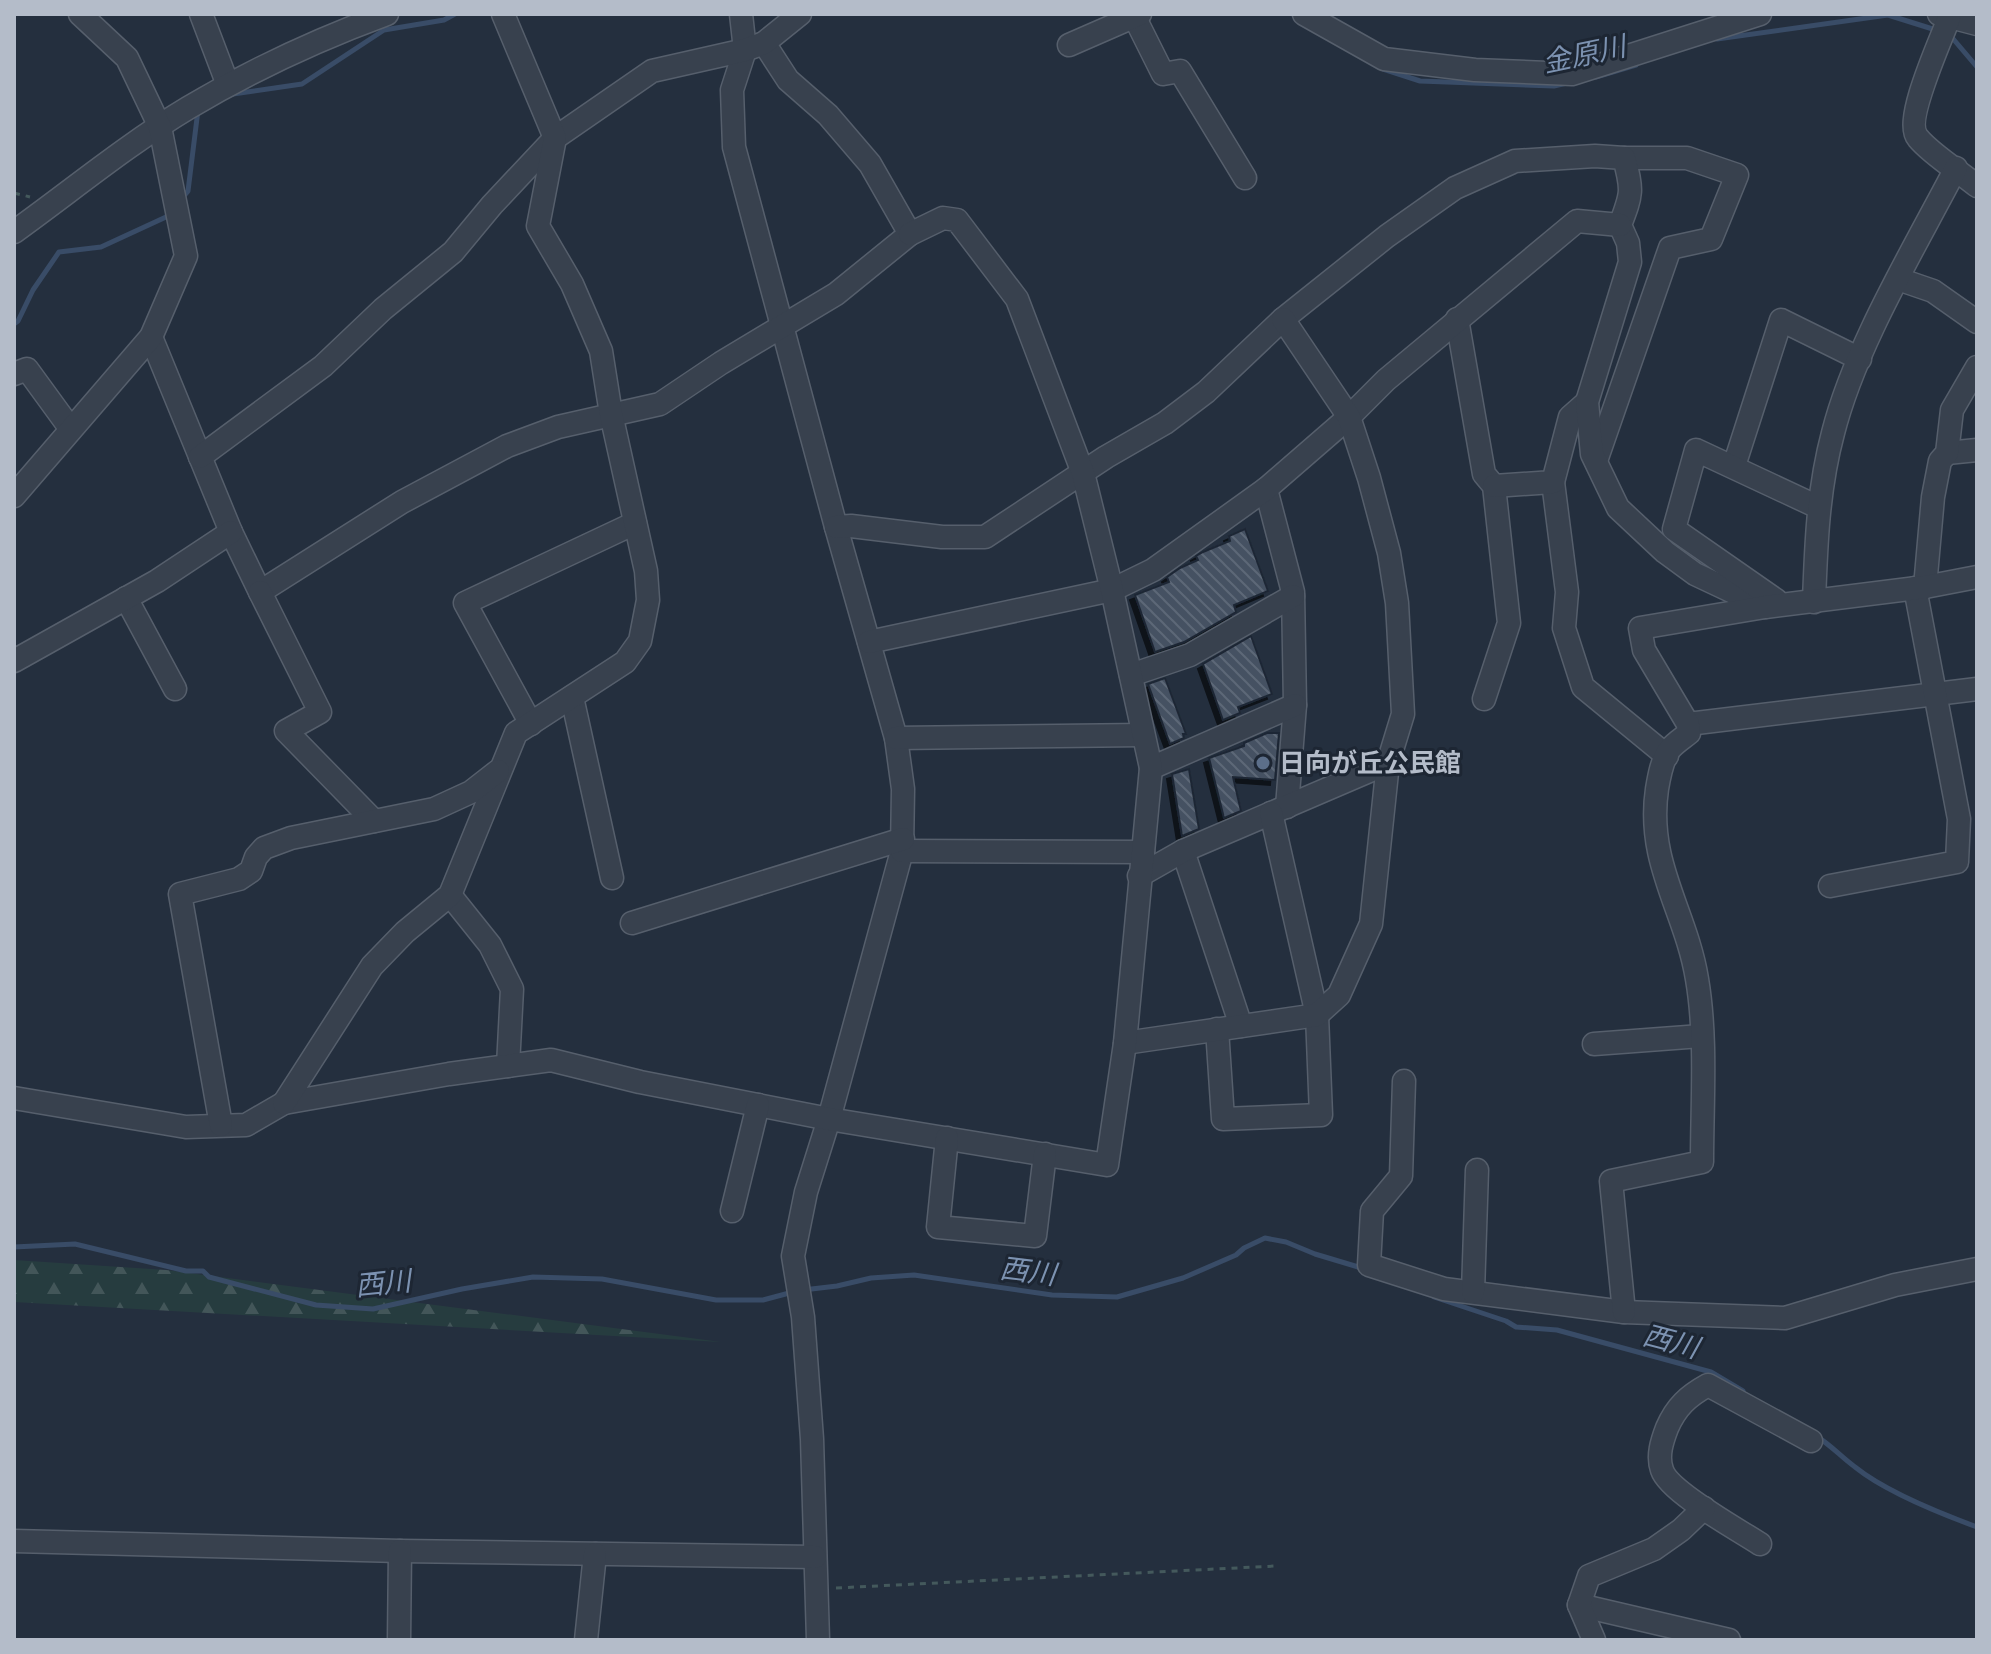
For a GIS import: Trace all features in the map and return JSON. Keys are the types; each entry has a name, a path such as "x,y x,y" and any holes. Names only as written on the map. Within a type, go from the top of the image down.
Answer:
{"street":[{"path":"14,496 151,337 186,256 160,127 127,58 80,14"},
{"path":"201,14 228,85"},
{"path":"14,232 160,127 228,85 387,14"},
{"path":"284,1103 372,966 405,932 450,895 516,733 625,662 640,641 648,600 646,571 611,414 601,351 572,284 538,226 555,138 503,14"},
{"path":"741,14 754,47 828,115 870,164 910,234"},
{"path":"200,457 323,366 383,309 453,252 555,138 652,71 754,47 800,14"},
{"path":"1304,14 1384,59 1475,70 1572,74 1760,14"},
{"path":"1069,45 1137,15 1163,74 1180,71 1245,178"},
{"path":"1977,24 1944,16 1913,123 1916,136 1977,186"},
{"path":"754,47 732,90 734,147 896,738 903,789 902,845 829,1119 806,1192 793,1256 803,1317 809,1393 818,1640"},
{"path":"836,527 851,526 942,537 985,537 1106,457 1165,423 1206,392 1283,319 1387,236 1455,188 1515,161 1569,157 1687,158 1737,175 1711,239 1670,248 1596,462"},
{"path":"1624,158 1632,185 1620,225 1628,243 1630,262 1587,402 1592,454 1618,508 1665,552 1695,574 1774,606"},
{"path":"1814,602 1818,507 1833,432 1860,359 1956,168"},
{"path":"14,1098 186,1127 246,1125 284,1103 551,1060 640,1082 829,1119 1107,1165 1125,1043 1151,768 1083,473 1017,299 957,220 943,218 910,234 836,294 660,404 558,427 507,446 402,502 260,592"},
{"path":"869,642 1112,590 1153,570 1266,489 1349,417 1386,380 1577,221 1620,225"},
{"path":"1898,279 1933,291 1977,322"},
{"path":"1125,1043 1317,1015 1339,995 1371,924 1388,763 1403,714 1397,603 1389,553 1349,417 1283,319"},
{"path":"1457,319 1484,474 1494,486 1509,623 1484,699"},
{"path":"1734,466 1781,320 1860,359"},
{"path":"151,337 231,532 320,712 286,731 374,821"},
{"path":"1830,886 1957,862 1968,818 1934,693 1920,587 1933,497 1940,461 1947,453 1952,410 1977,367"},
{"path":"14,374 27,369 70,428"},
{"path":"1587,402 1570,417 1553,482 1567,592 1564,628 1583,687 1667,756"},
{"path":"1774,606 1674,529 1696,450 1818,507"},
{"path":"1947,453 1977,450"},
{"path":"1494,486 1553,482"},
{"path":"1217,1029 1223,1119 1321,1115 1317,1015 1279,810 1295,705 1293,596 1266,489"},
{"path":"531,724 465,603 635,523"},
{"path":"14,661 157,581 231,532"},
{"path":"1624,1312 1611,1181 1702,1162 1701,1036 1697,979 1687,936 1660,861 1654,814 1660,775 1669,750 1689,733 1688,724 1644,650 1640,628 1977,577"},
{"path":"1131,675 1190,655 1293,596"},
{"path":"126,598 175,689"},
{"path":"1688,724 1977,689"},
{"path":"572,697 612,878"},
{"path":"1151,768 1295,705"},
{"path":"896,738 1143,735"},
{"path":"1139,876 1183,851 1388,763"},
{"path":"221,1125 180,894 239,879 251,871 256,857 264,848 291,838 434,809 471,792 500,770"},
{"path":"632,923 902,845 1143,852"},
{"path":"1183,851 1241,1026"},
{"path":"450,895 490,945 512,989 508,1066"},
{"path":"1594,1044 1701,1036"},
{"path":"1404,1081 1401,1176 1372,1211 1369,1265 1444,1289 1624,1312 1785,1318 1895,1285 1977,1269"},
{"path":"732,1211 758,1105"},
{"path":"947,1138 938,1227 1035,1236 1045,1154"},
{"path":"1473,1292 1477,1170"},
{"path":"1760,1544 1680,1492 1662,1471 1660,1443 1673,1413 1688,1396 1708,1385 1811,1441"},
{"path":"1594,1640 1579,1605 1589,1576 1654,1549 1681,1530 1704,1508"},
{"path":"14,1541 815,1557"},
{"path":"399,1640 400,1551"},
{"path":"586,1640 595,1554"},
{"path":"1579,1605 1729,1640"}],"path":[{"path":"816,1589 1275,1566"}],"green space":[{"path":"14,1260 166,1270 721,1342 14,1302"}],"building":[{"path":"1245,529 1268,591 1234,605 1236,612 1184,642 1155,652 1135,595 1169,582 1167,577 1198,560 1196,556 1230,541 1229,536"},
{"path":"1251,636 1272,694 1238,707 1240,713 1223,720 1203,664"},
{"path":"1165,678 1186,734 1170,744 1148,684"},
{"path":"1267,733 1279,733 1275,780 1233,777 1241,811 1224,818 1209,758 1244,746 1244,743"},
{"path":"1189,769 1199,829 1182,836 1172,774"}],"waterway":[{"name":"金原川","path":"233,94 302,84 384,30 444,20 455,14"},
{"name":"金原川","path":"1717,39 1888,15 1939,31"},
{"name":"金原川","path":"1949,34 1977,67"},
{"name":"金原川","path":"1596,77 1636,65"},
{"name":"金原川","path":"1383,69 1420,81 1554,86 1567,83"},
{"name":"金原川","path":"182,198 188,191 198,110"},
{"name":"金原川","path":"14,324 59,252 101,247 166,217 171,211"},
{"name":"西川","path":"803,1290 871,1278 914,1275 1052,1295 1117,1297 1183,1278 1236,1255 1265,1238 1365,1269"},
{"name":"西川","path":"14,1247 75,1244 186,1271 203,1271 209,1277 316,1305 373,1309 533,1277 602,1279 716,1300 763,1300 793,1292"},
{"name":"西川","path":"1434,1297 1516,1327 1557,1330 1711,1372 1743,1391"},
{"name":"西川","path":"1816,1436 1882,1485 1977,1527"}],"place":[{"name":"日向が丘公民館","path":"1263,763"}]}
